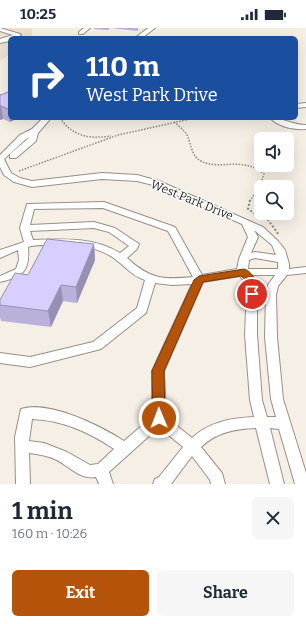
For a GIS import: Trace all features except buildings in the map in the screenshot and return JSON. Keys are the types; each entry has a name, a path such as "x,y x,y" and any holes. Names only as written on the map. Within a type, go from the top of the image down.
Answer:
{"street":[{"path":"81,33 87,28"},
{"path":"141,36 152,28"},
{"path":"0,29 18,34 14,36"},
{"path":"8,175 1,165 32,139 34,131 45,120"},
{"path":"276,120 298,128 306,126"},
{"name":"West Park Drive","path":"8,175 17,180 32,184 102,176 137,178 156,183 260,229 268,235 280,250 284,264 283,273"},
{"path":"0,279 9,277 20,271 24,260 26,244 25,228 30,206 104,205 172,230 199,280"},
{"name":"West Park Drive","path":"245,222 253,237 243,264 244,272 250,279 252,286 253,372 256,400 277,484"},
{"path":"25,228 94,225 112,230 134,244 134,247 120,258"},
{"path":"0,255 26,244 81,242 109,251 120,258 136,274 150,279 186,282 244,272 283,273 306,270"},
{"path":"245,258 255,255 272,256 282,259"},
{"path":"283,273 273,285 270,296 274,373 277,399 302,484"},
{"path":"0,358 30,362 97,346 142,310 150,279"},
{"path":"199,280 158,371 159,418 193,447 217,478 218,484"},
{"path":"23,484 22,446 26,413 53,415 106,436 125,449"},
{"path":"22,446 44,449 62,456 88,472 101,470 159,418"},
{"path":"160,484 164,482 193,447 208,433 222,427 261,423 284,423"},
{"path":"101,470 106,484"}],"path":[{"path":"62,120 69,130 83,137 98,139 184,120"},
{"path":"174,122 186,134 194,156 204,162 259,168 264,174 263,181 248,201 248,209 255,214 266,217 281,238"},
{"path":"8,175 118,135"}],"shaded area":[{"path":"0,28 32,28 32,36 8,36 8,55 0,61"}],"route":[{"path":"159,418 158,371 199,280 244,272 250,279 252,294"}]}
